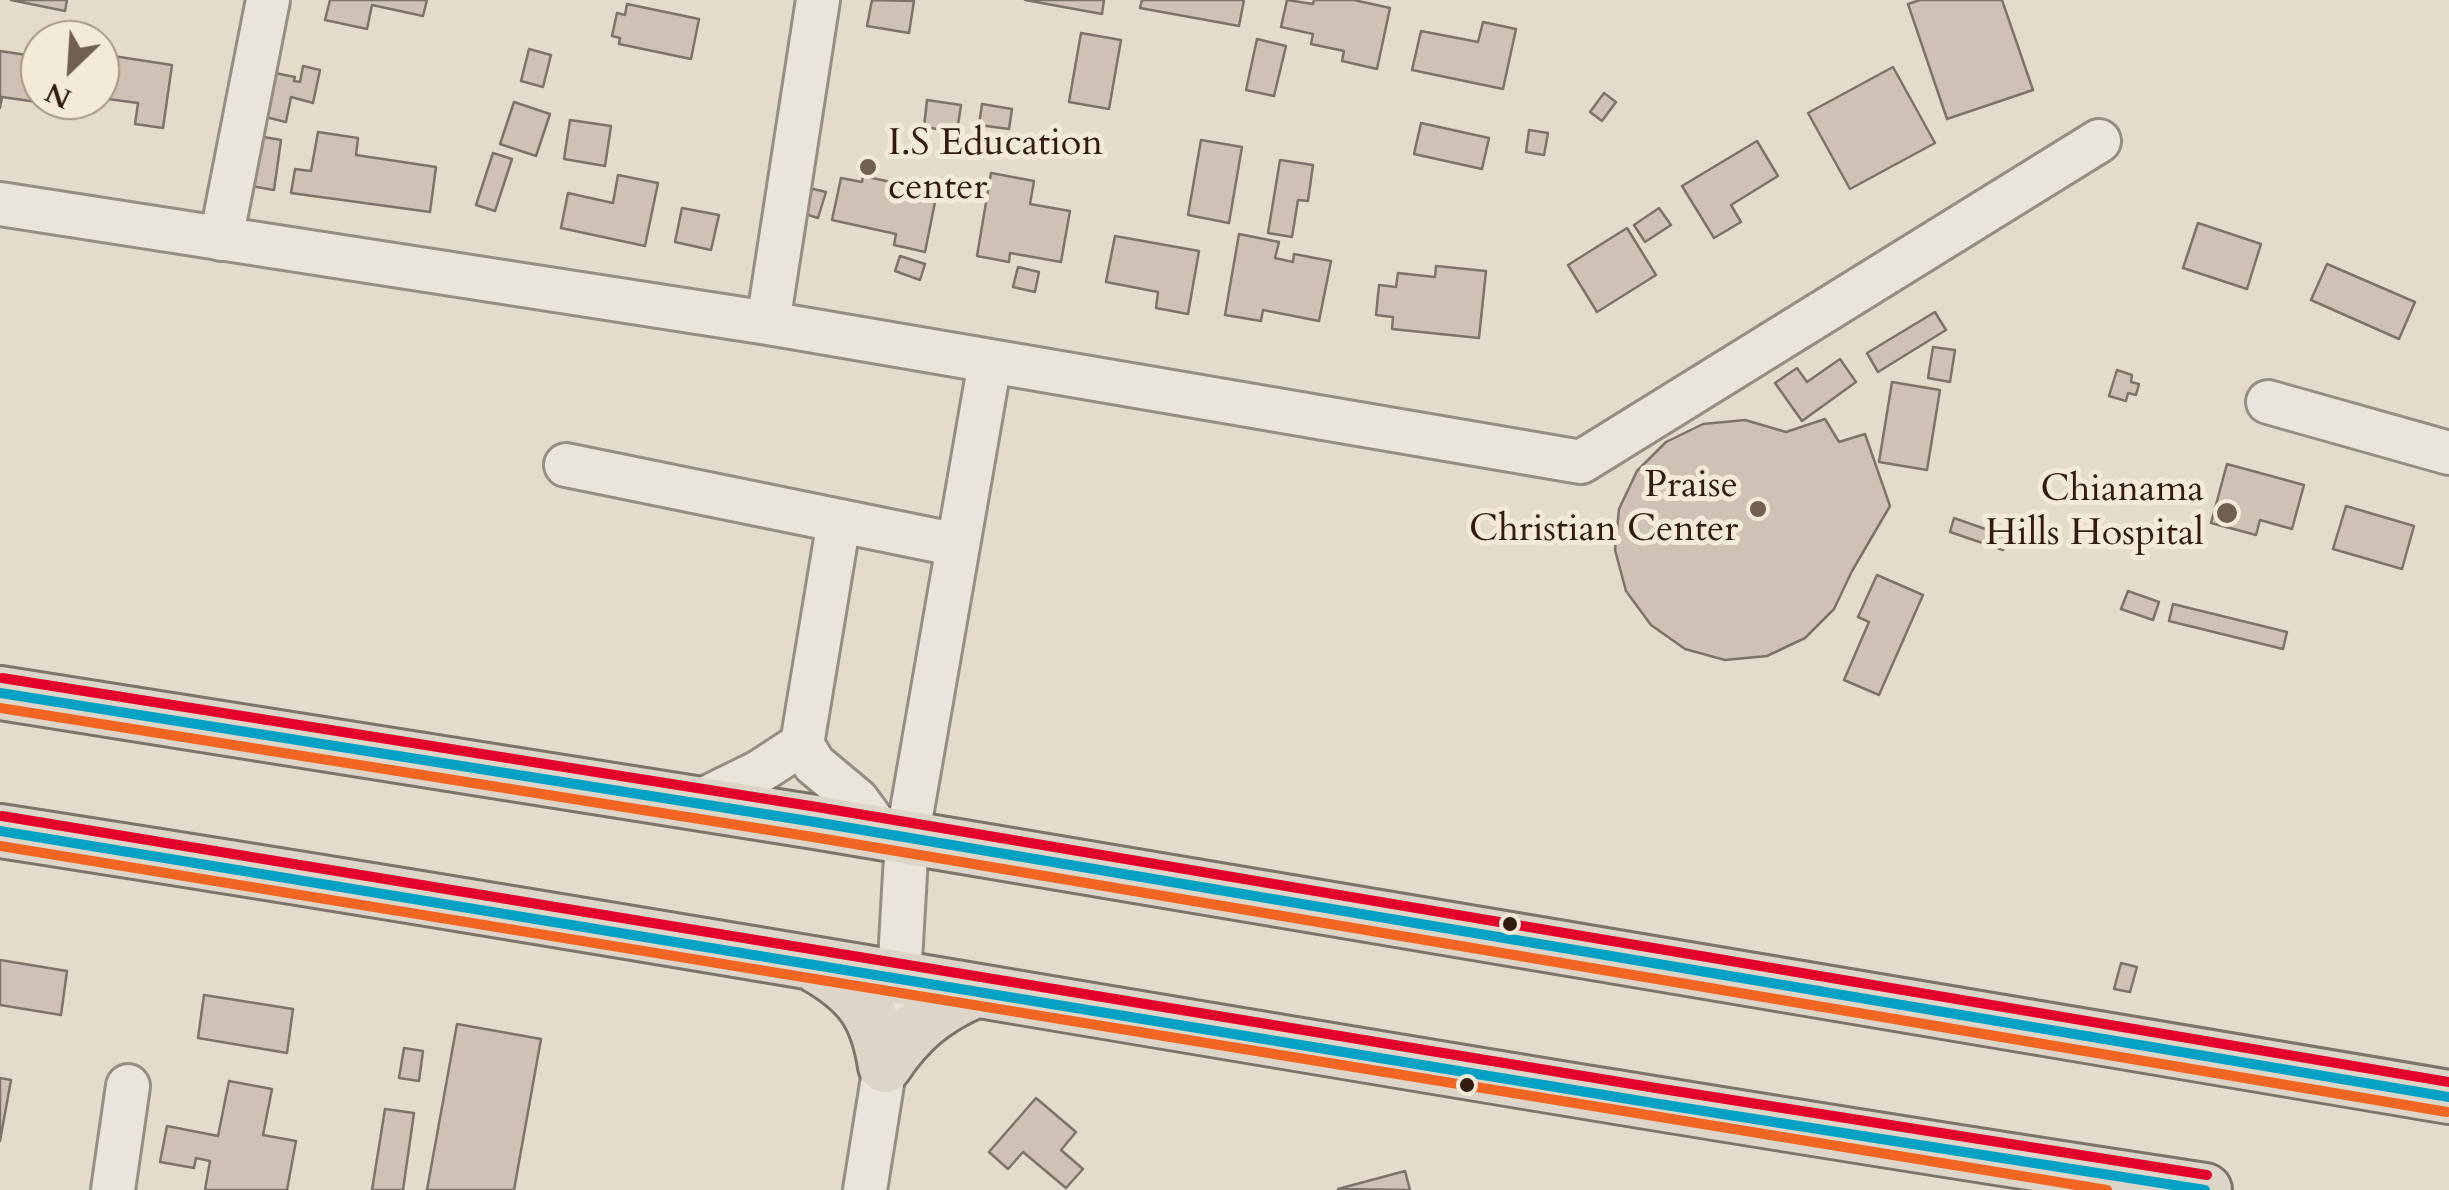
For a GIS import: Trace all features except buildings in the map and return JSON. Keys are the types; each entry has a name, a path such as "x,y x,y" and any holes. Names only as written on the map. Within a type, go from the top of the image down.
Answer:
{"main road":[{"path":"0,693 694,804 2449,1096"},
{"path":"0,831 310,879 1776,1125 2205,1190"},
{"path":"812,964 841,980 865,1004 879,1033 884,1066"},
{"path":"884,1066 922,1020 948,1002 976,991"}],"street":[{"path":"222,239 268,0"},
{"path":"768,323 818,0"},
{"path":"0,204 768,323 1581,462 2098,141"},
{"path":"864,1190 899,978 894,837 958,546 990,362"},
{"path":"2268,402 2449,454"},
{"path":"566,465 958,546"},
{"path":"839,521 802,744 814,764 894,837"},
{"path":"694,804 759,772 802,744"},
{"path":"113,1190 128,1086"}],"transit line":[{"path":"2,678 817,807 2449,1082"},
{"path":"0,693 815,822 2449,1097"},
{"path":"0,708 813,837 2447,1112"},
{"path":"2,816 2207,1175"},
{"path":"0,831 2205,1190"},
{"path":"0,846 2107,1190"}],"place":[{"name":"I.S Education center","path":"868,167"},
{"name":"Praise Christian Center","path":"1758,509"},
{"name":"Chianama Hills Hospital","path":"2227,513"}]}
